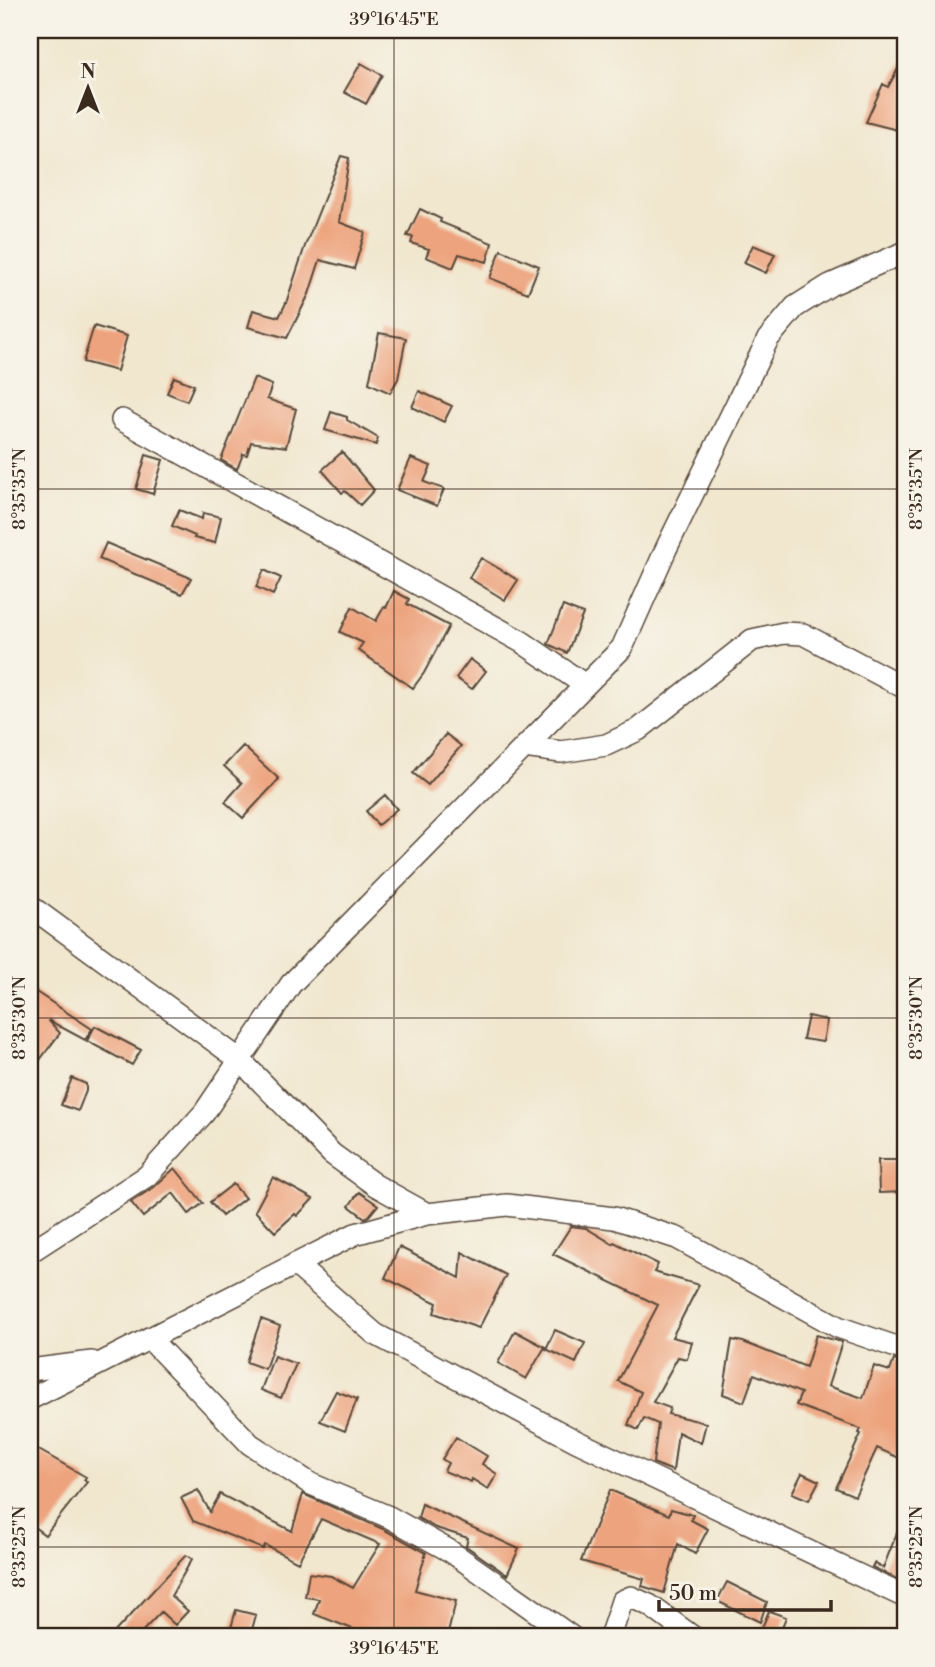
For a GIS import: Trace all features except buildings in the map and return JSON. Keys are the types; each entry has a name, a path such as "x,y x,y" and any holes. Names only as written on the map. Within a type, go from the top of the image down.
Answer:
{"street":[{"path":"30,1252 147,1176 204,1113 291,984 622,648 768,339 795,307 830,285 905,252"},
{"path":"122,420 522,642 585,685"},
{"path":"524,747 561,752 607,745 638,730 752,640 784,633 803,634 905,688"},
{"path":"30,906 240,1060 332,1154 375,1185 426,1214"},
{"path":"30,1399 355,1234 426,1214 507,1205 614,1218 677,1238 838,1327 905,1350"},
{"path":"295,1264 375,1334 576,1441 905,1597"},
{"path":"149,1338 250,1444 311,1483 389,1517 450,1551 572,1637"},
{"path":"30,1370 108,1359"},
{"path":"610,1637 622,1601 631,1597 649,1605 694,1637"}]}
